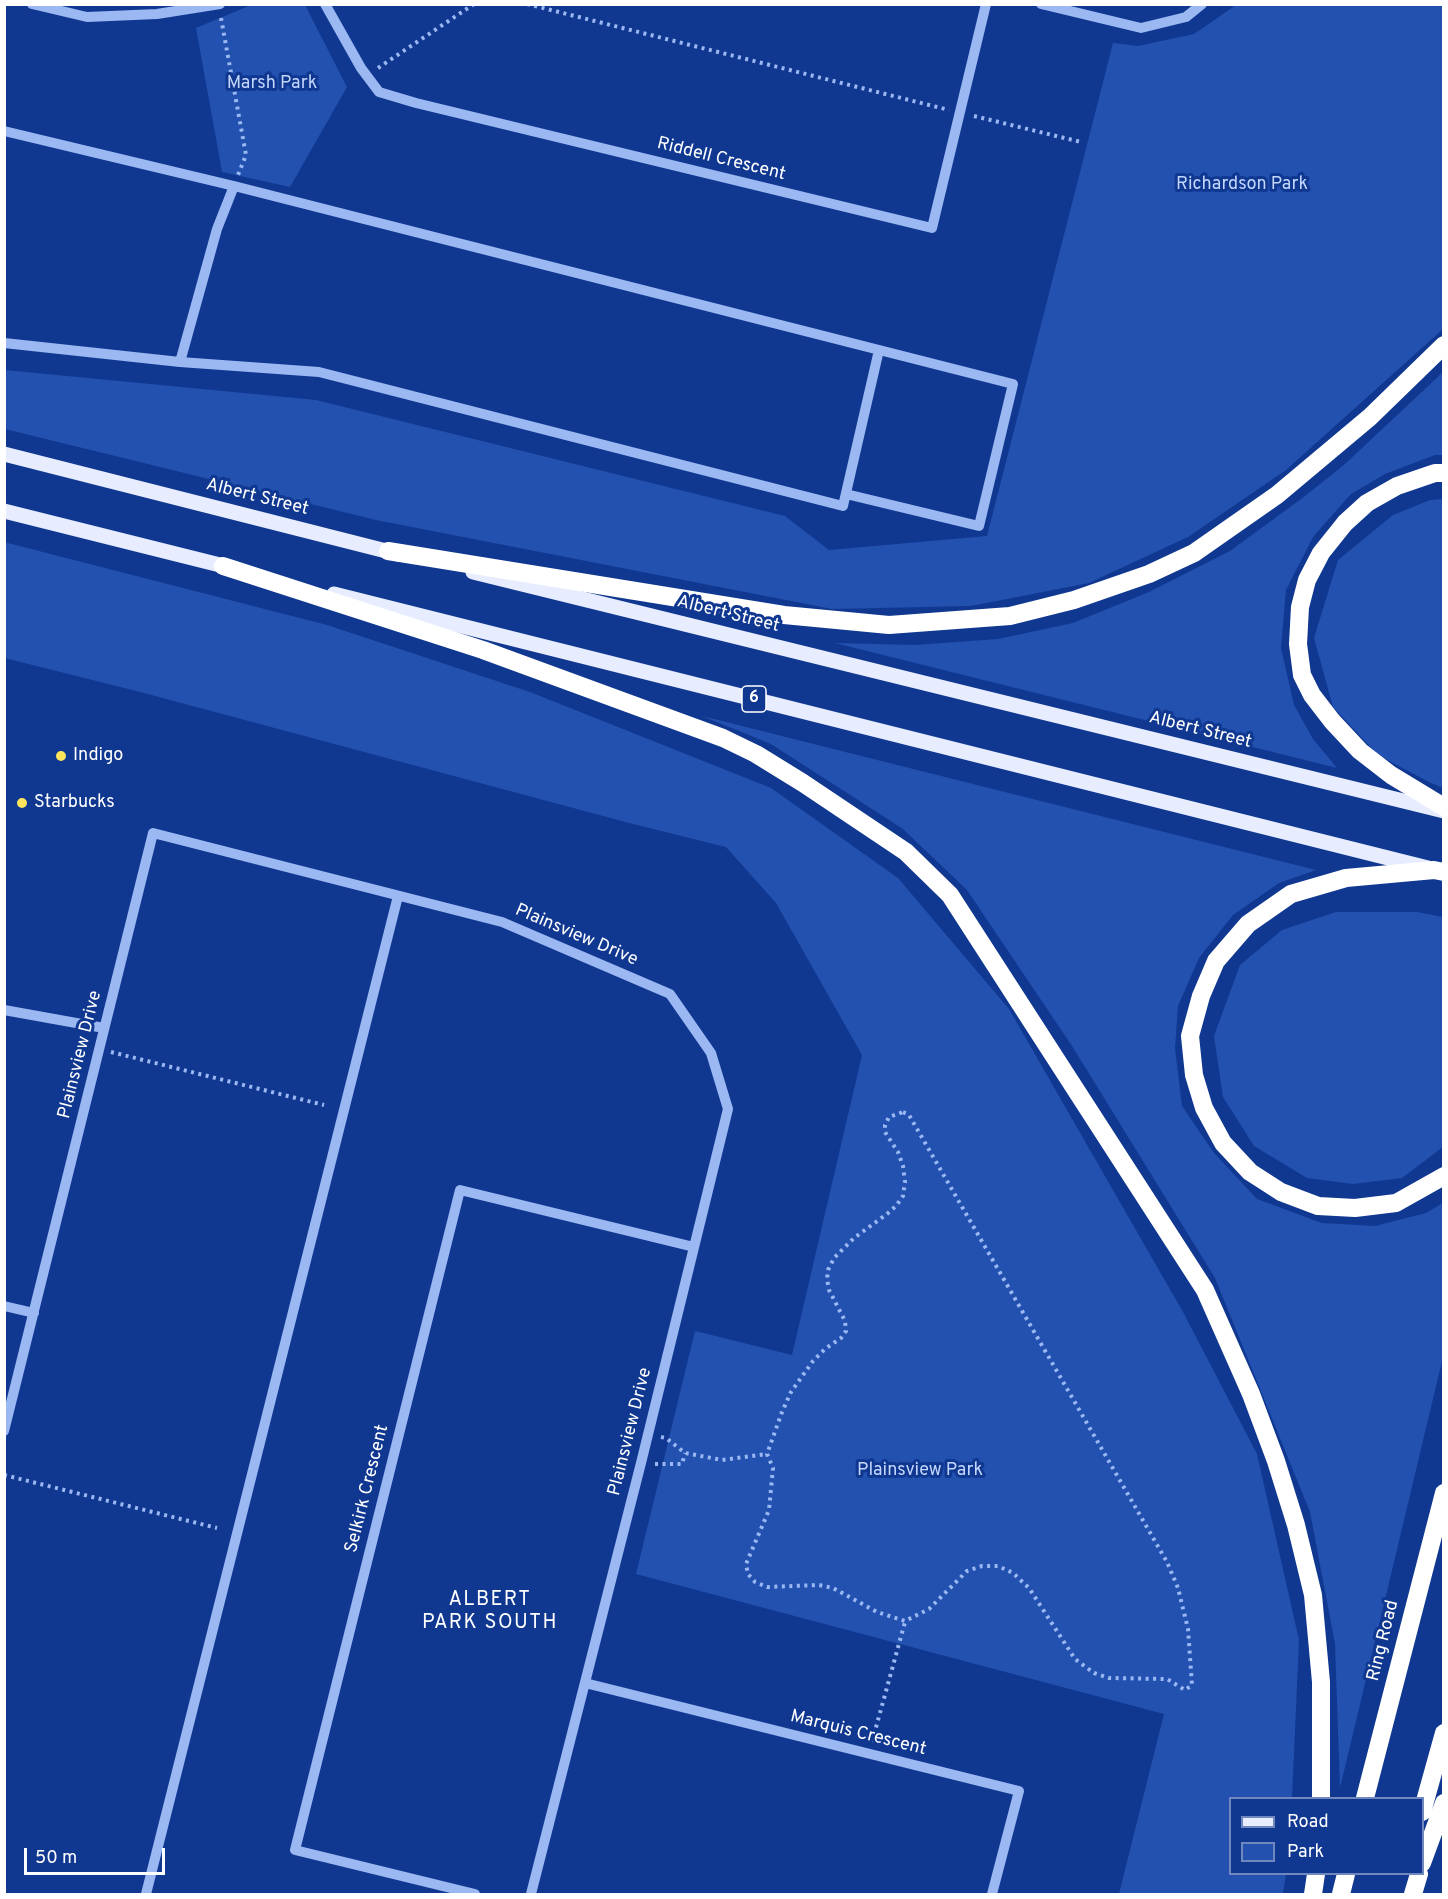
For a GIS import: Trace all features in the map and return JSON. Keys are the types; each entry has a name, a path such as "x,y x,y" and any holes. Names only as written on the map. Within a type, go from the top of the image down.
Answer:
{"highway":[{"path":"388,551 784,615 890,626 1010,616 1074,600 1149,574 1194,553 1277,495 1370,417 1443,345"},
{"path":"1443,472 1397,486 1367,503 1345,523 1321,553 1307,580 1300,608 1298,644 1302,675 1312,695 1332,721 1360,751 1391,775 1443,809"},
{"path":"223,566 483,650 723,738 756,754 803,783 906,852 950,895 1205,1290 1242,1374 1276,1461 1296,1525 1313,1596 1321,1682 1321,1797"},
{"path":"1439,871 1346,878 1291,894 1248,924 1216,961 1201,996 1190,1036 1194,1075 1204,1108 1223,1143 1250,1172 1281,1192 1317,1206 1355,1208 1396,1203 1443,1176"},
{"name":"Ring Road","path":"1365,1797 1443,1493"},
{"path":"1424,1804 1443,1733"},
{"path":"1424,1857 1443,1803"},
{"path":"1313,1894 1316,1875"},
{"path":"1341,1894 1346,1875"},
{"path":"1401,1894 1406,1875"},
{"path":"1413,1894 1419,1875"}],"main road":[{"name":"Albert Street","path":"4,454 388,551 1443,809"},
{"name":"6","path":"4,511 1439,871"}],"street":[{"path":"32,4 87,17 157,14 220,5"},
{"name":"Riddell Crescent","path":"325,4 367,75 380,92 416,103 932,228 986,4"},
{"path":"1041,4 1141,28 1186,16 1202,4"},
{"path":"4,131 234,186 1013,384 979,526 844,500 319,372 180,362 4,343"},
{"path":"180,362 216,229 234,186"},
{"path":"844,500 879,350"},
{"name":"Plainsview Drive","path":"4,1431 153,833 502,922 670,994 711,1053 728,1109 531,1894"},
{"path":"146,1894 398,896"},
{"path":"4,1010 104,1028"},
{"name":"Selkirk Crescent","path":"475,1894 295,1850 460,1190 694,1247"},
{"path":"4,1305 34,1313"},
{"name":"Marquis Crescent","path":"585,1683 1019,1791 992,1894"}],"path":[{"path":"367,75 474,4"},
{"path":"527,4 1081,142"},
{"path":"220,5 246,155 234,186"},
{"path":"99,1049 324,1105"},
{"path":"903,1112 909,1115 1167,1562 1178,1588 1188,1629 1192,1685 1185,1690 1167,1679 1109,1678 1094,1672 1075,1659 1029,1588 1013,1573 998,1566 982,1566 967,1571 929,1609 905,1621 877,1612 833,1588 819,1585 767,1587 755,1582 748,1574 746,1564 769,1510 773,1468 767,1454 791,1392 813,1361 825,1348 841,1338 846,1331 845,1321 829,1290 827,1280 828,1270 834,1258 854,1238 896,1206 903,1196 905,1182 903,1166 898,1152 885,1132 889,1116 903,1112"},
{"path":"647,1433 666,1438 685,1453 722,1460 767,1454"},
{"path":"641,1462 682,1464 685,1453"},
{"path":"4,1475 217,1528"},
{"path":"868,1754 905,1621"}],"green space":[{"name":"Marsh Park","path":"251,5 305,5 347,87 290,187 222,172 196,28"},
{"name":"Richardson Park","path":"1236,5 1443,5 1443,329 1286,470 1188,537 1089,583 971,606 832,609 376,520 5,429 5,370 316,400 785,516 829,550 987,536 1113,43 1138,46 1194,34"},
{"path":"1443,372 1443,455 1435,455 1385,474 1351,494 1313,537 1286,590 1281,648 1294,705 1313,739 1337,768 835,643 915,645 998,639 1073,623 1149,592 1230,551 1305,496 1345,464"},
{"path":"1443,499 1443,788 1378,755 1333,707 1314,638 1338,560 1393,515 1430,500"},
{"name":"Plainsview Park","path":"4,542 327,625 530,692 771,788 898,878 1009,1009 1183,1312 1257,1454 1299,1640 1292,1797 1229,1797 1229,1875 1286,1875 1283,1894 1119,1894 1164,1714 636,1574 695,1331 792,1355 862,1055 776,903 726,847 5,658"},
{"path":"702,716 1316,870 1279,883 1233,915 1199,958 1178,1006 1175,1048 1182,1106 1214,1153 1257,1199 1322,1223 1375,1226 1426,1213 1443,1203 1443,1357 1340,1788 1335,1644 1310,1512 1215,1278 1072,1046 967,890 903,829 771,744"},
{"path":"1336,912 1417,912 1443,917 1443,1147 1402,1178 1353,1184 1307,1178 1254,1146 1223,1097 1214,1036 1240,965 1282,930"}],"place":[{"name":"Indigo","path":"61,756"},
{"name":"Starbucks","path":"22,803"}],"district":[{"name":"ALBERT PARK SOUTH","path":"490,1612"}]}
